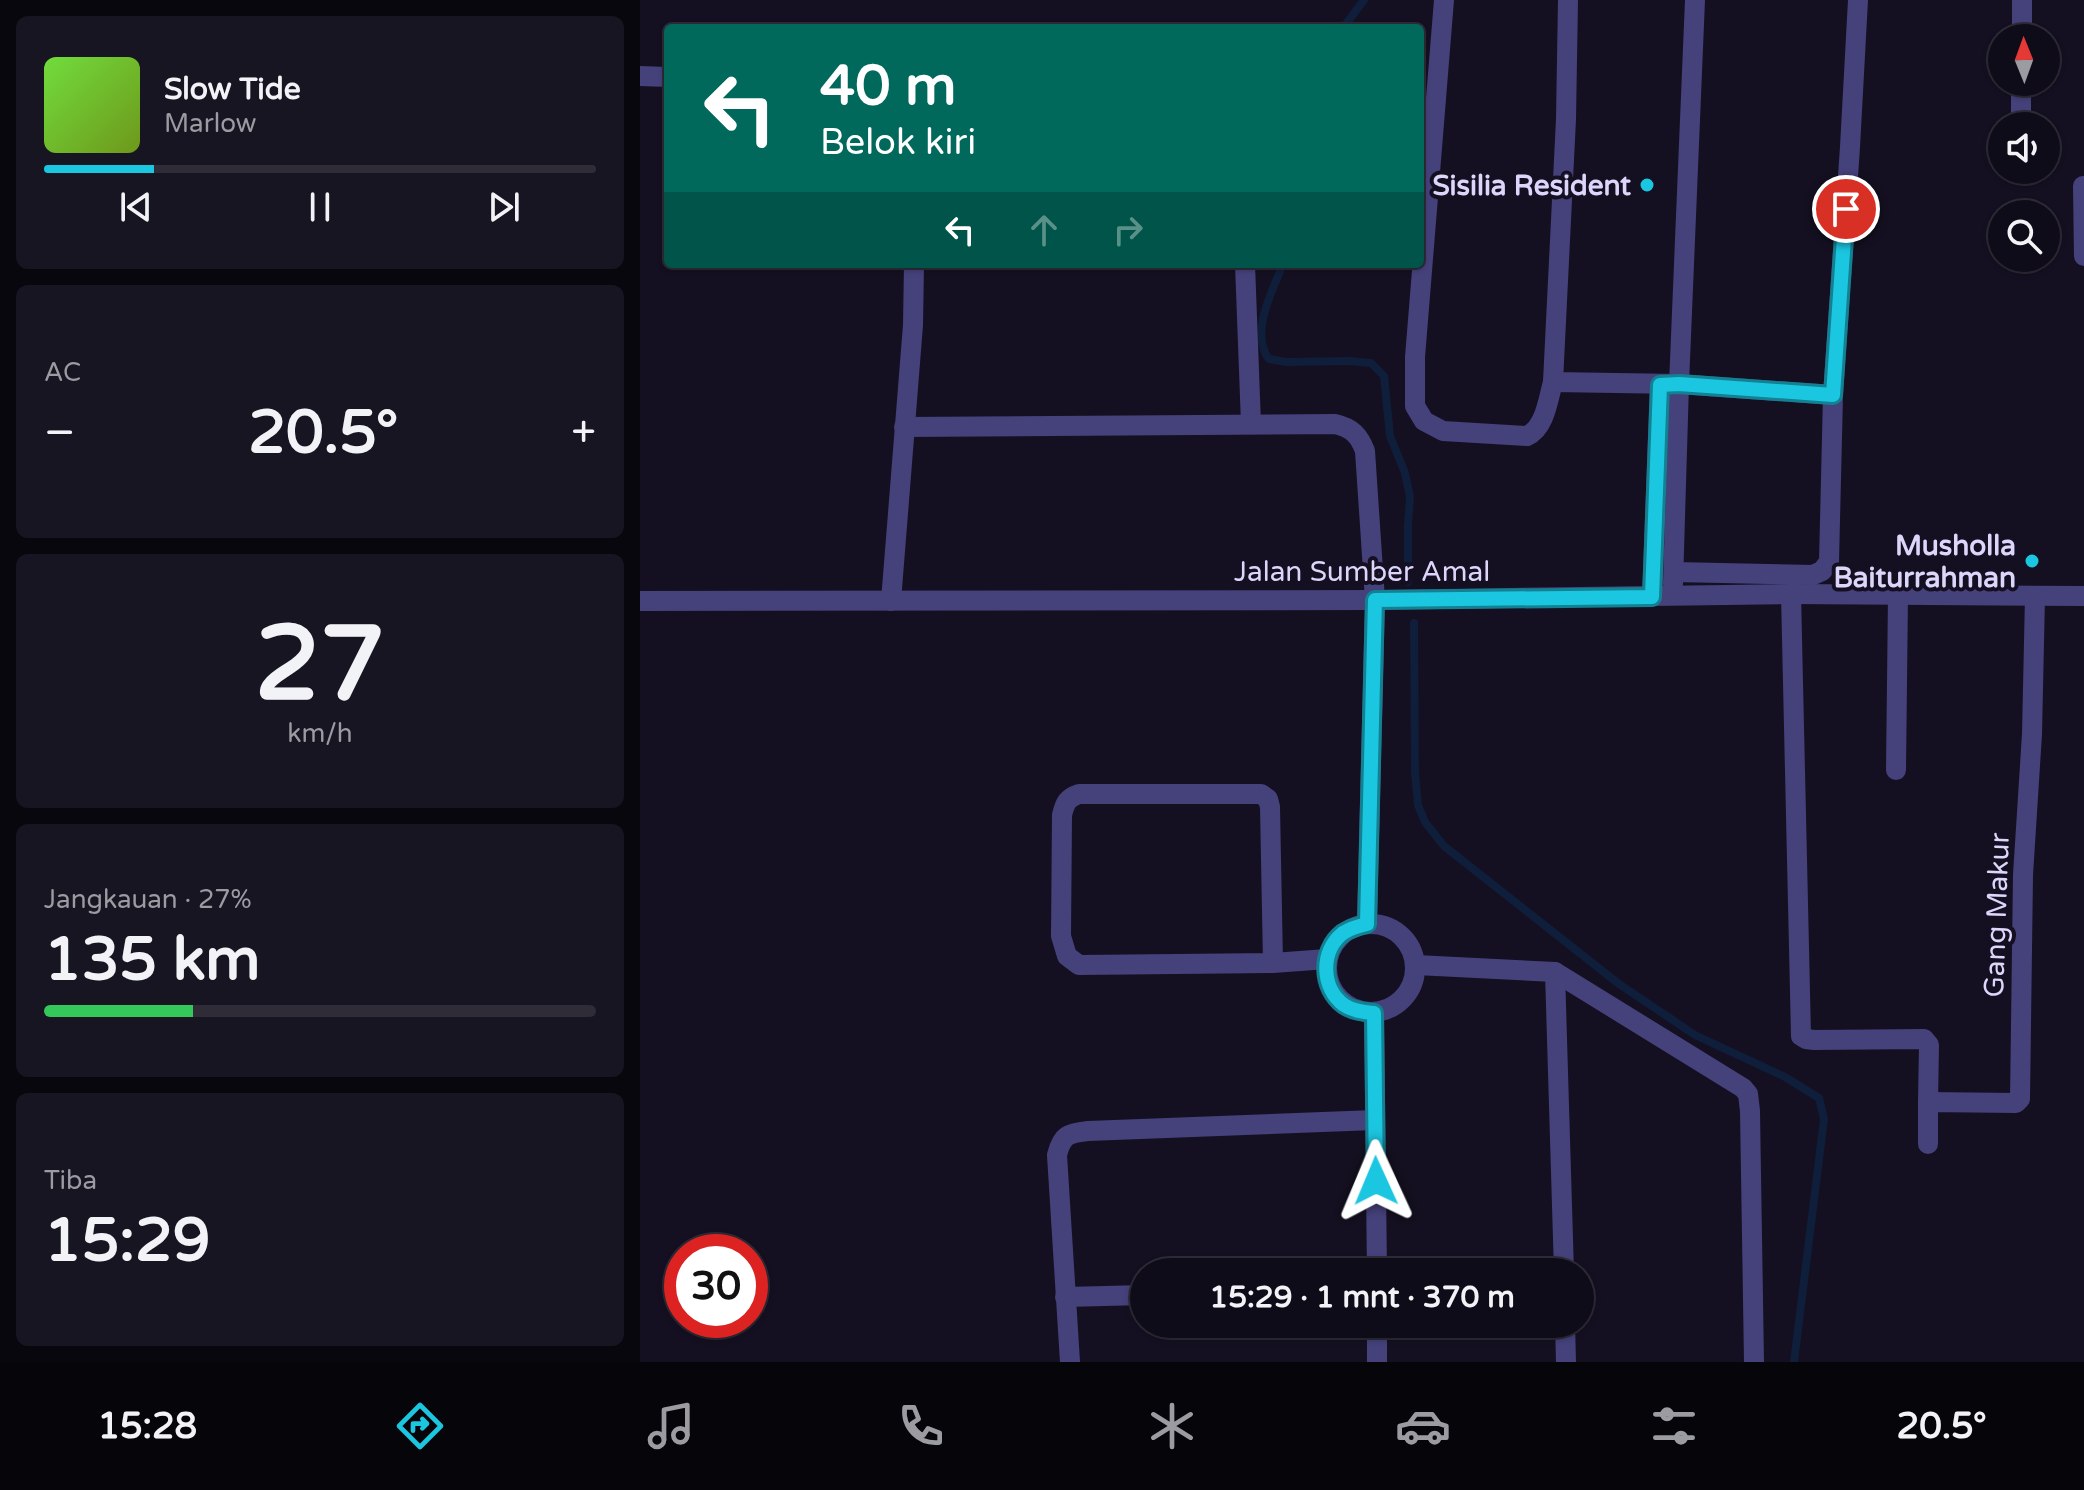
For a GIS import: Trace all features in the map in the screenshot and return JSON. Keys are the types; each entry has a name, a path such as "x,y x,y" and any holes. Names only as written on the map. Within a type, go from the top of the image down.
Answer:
{"street":[{"path":"1424,246 1444,0"},
{"path":"1422,268 1415,357 1415,406 1424,421 1443,431 1527,436 1536,431 1553,382 1566,119 1568,0"},
{"path":"1662,597 1670,385 1695,0"},
{"path":"1674,572 1813,575 1822,571 1829,562 1833,395 1858,0"},
{"path":"2022,0 2022,24"},
{"path":"640,76 664,77"},
{"path":"2083,186 2084,256"},
{"path":"891,601 913,325 914,268"},
{"path":"1245,268 1251,424"},
{"path":"1553,382 1670,385 1833,395"},
{"path":"1662,597 1674,572 1670,385"},
{"path":"904,427 1335,424 1347,427 1362,442 1375,600 1367,924"},
{"path":"1791,594 1799,1030 1801,1036 1814,1040 1924,1039 1929,1045 1928,1144"},
{"name":"Jalan Sumber Amal","path":"640,601 1375,600 1791,594 2084,596"},
{"path":"1896,770 1898,595"},
{"name":"Gang Makur","path":"1928,1102 2013,1103 2020,1099 2023,875 2032,734 2035,596"},
{"path":"1273,963 1268,799 1261,794 1079,794 1070,797 1062,815 1061,936 1067,956 1079,965 1273,963 1327,959"},
{"path":"1381,925 1405,939 1416,965 1415,979 1409,992 1388,1010 1374,1013 1357,1011 1343,1004 1332,991 1326,975 1327,959 1332,945 1353,927 1381,925"},
{"path":"1416,965 1555,972 1735,1082 1748,1094 1754,1362"},
{"path":"1555,972 1564,1258"},
{"path":"1374,1013 1377,1258"},
{"path":"1070,1362 1057,1155 1060,1141 1072,1133 1375,1120"},
{"path":"1065,1297 1130,1295"},
{"path":"1377,1338 1377,1362"},
{"path":"1565,1338 1566,1362"}],"waterway":[{"path":"1346,24 1364,0"},
{"path":"1281,268 1262,324 1263,349 1269,359 1371,363 1384,376 1390,436 1405,473 1410,497 1408,582"},
{"path":"1414,623 1418,805 1425,822 1444,846 1619,984 1695,1035 1785,1077 1819,1098 1824,1119 1794,1362"}],"place":[{"name":"Sisilia Resident","path":"1647,185"},
{"name":"Musholla Baiturrahman","path":"2032,561"}],"route":[{"path":"1376,1181 1374,1013 1357,1011 1343,1004 1332,991 1326,975 1332,945 1353,927 1367,924 1375,600 1652,597 1660,385 1833,395 1846,209"}]}
